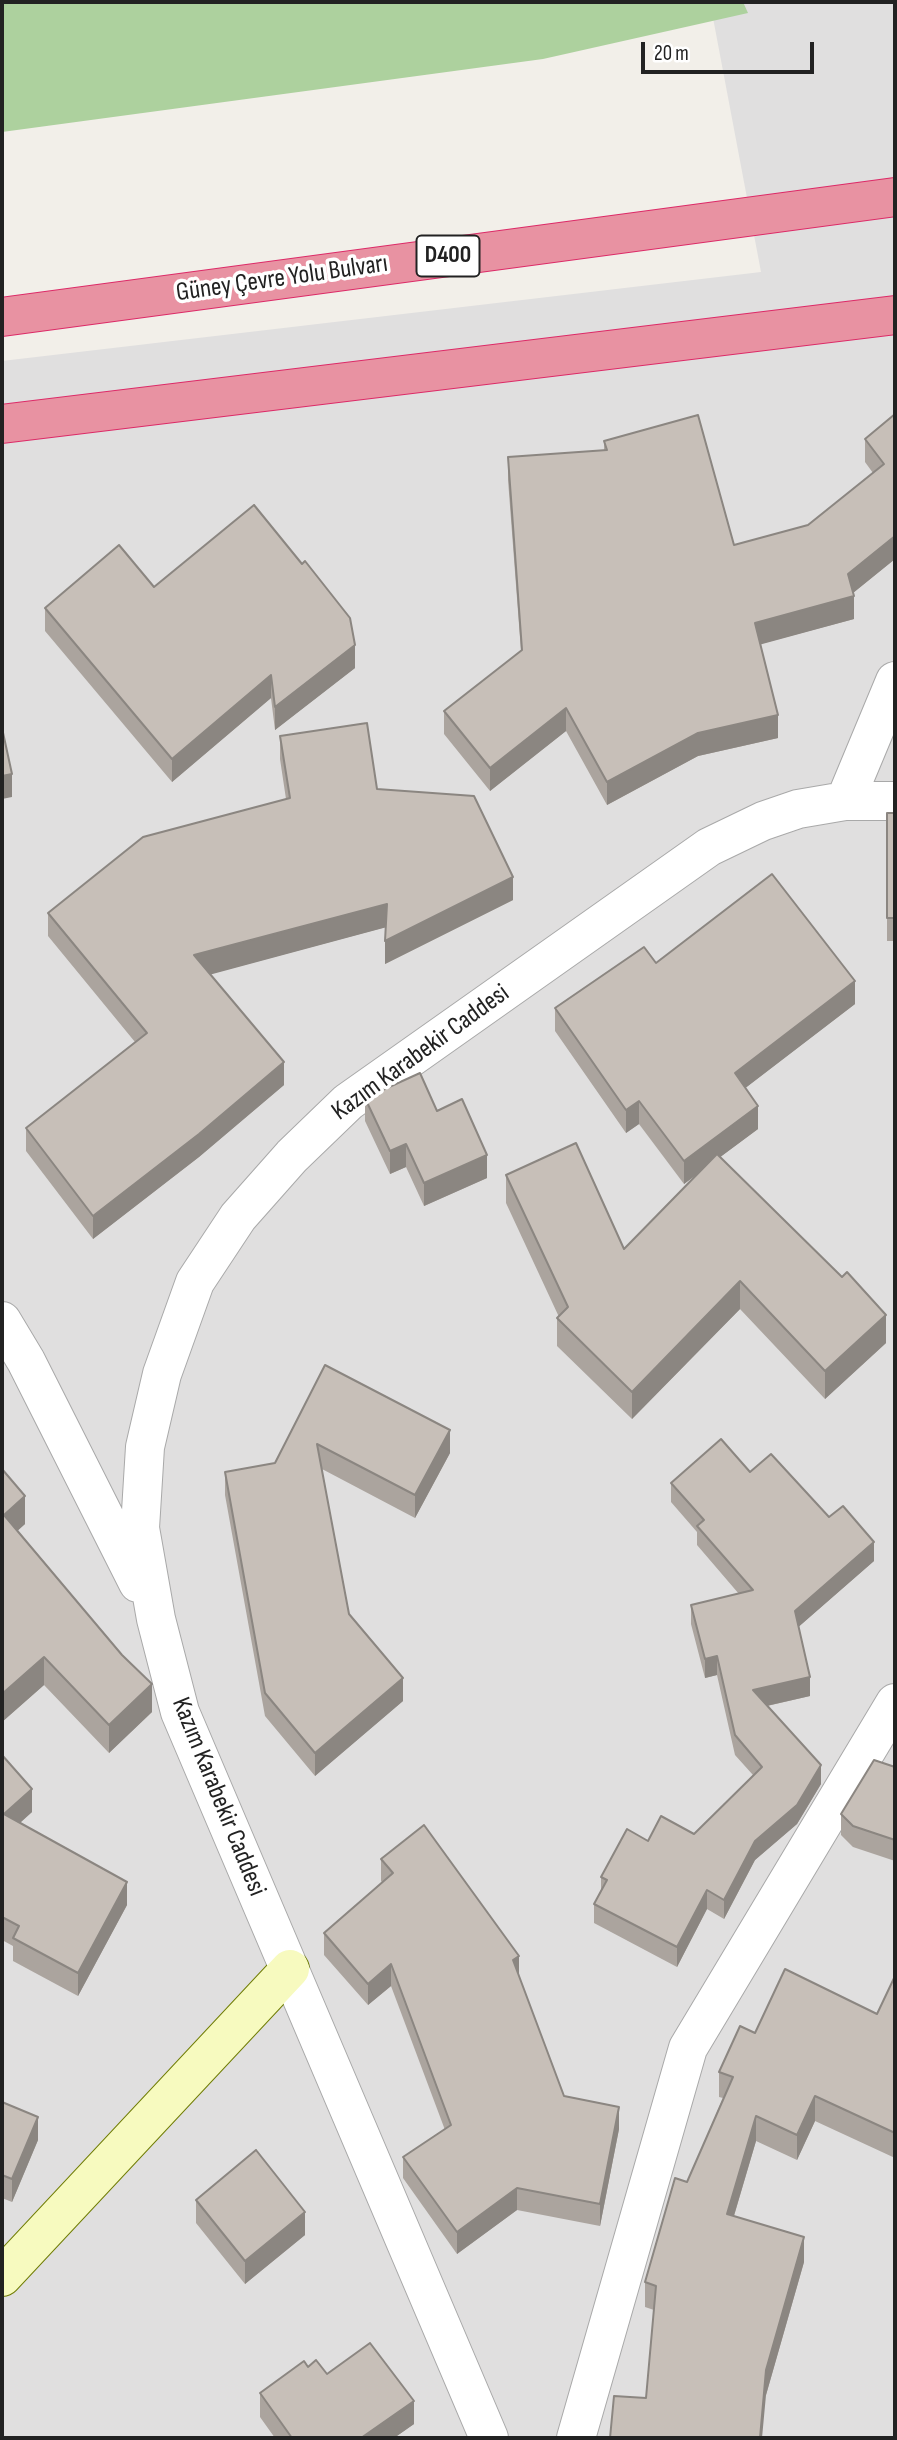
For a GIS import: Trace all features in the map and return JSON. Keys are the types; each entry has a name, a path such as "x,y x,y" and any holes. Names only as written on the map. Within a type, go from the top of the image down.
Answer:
{"highway":[{"name":"Güney Çevre Yolu Bulvarı","path":"2,317 895,197"},
{"path":"2,424 895,315"}],"street":[{"path":"845,801 895,681"},
{"name":"Kazım Karabekir Caddesi","path":"489,2438 180,1712 156,1619 140,1528 145,1447 162,1374 195,1282 238,1217 292,1156 348,1102 709,846 763,821 798,809 845,801 895,801"},
{"path":"2,1321 14,1369 156,1619"},
{"path":"576,2438 688,2048 895,1703"},
{"path":"2,2277 289,1969"}],"shaded area":[{"path":"710,2 895,2 895,2438 2,2438 2,361 761,272"}],"green space":[{"path":"2,2 743,2 748,13 543,59 2,132"}],"building":[{"path":"895,414 895,536 848,574 854,596 755,623 778,715 698,733 607,782 566,708 490,768 444,711 522,650 508,457 607,450 604,441 698,415 734,545 808,525 884,464 865,439"},
{"path":"254,505 302,564 305,561 350,618 355,645 275,707 271,675 172,759 45,608 119,545 154,587"},
{"path":"367,723 377,789 474,796 513,877 385,941 387,904 194,955 284,1062 199,1134 93,1216 26,1128 147,1033 48,913 143,837 290,798 280,736"},
{"path":"2,728 12,774 2,776"},
{"path":"887,813 895,813 895,918 887,918"},
{"path":"772,874 855,981 735,1073 758,1106 684,1161 639,1101 626,1110 555,1008 644,947 656,963"},
{"path":"420,1073 437,1111 462,1099 487,1155 424,1183 406,1144 390,1151 365,1098"},
{"path":"576,1143 624,1249 717,1154 842,1277 847,1272 886,1315 825,1371 740,1281 632,1392 557,1318 568,1307 506,1175"},
{"path":"325,1365 450,1430 415,1495 317,1444 349,1614 403,1678 315,1753 265,1693 225,1472 275,1463"},
{"path":"721,1439 750,1472 771,1454 829,1517 843,1506 874,1542 795,1611 810,1677 753,1690 821,1765 797,1805 755,1841 724,1900 707,1890 677,1947 594,1904 607,1880 601,1877 627,1829 648,1841 661,1816 694,1834 762,1767 735,1735 717,1656 705,1659 691,1605 753,1590 697,1526 704,1520 671,1483"},
{"path":"2,1469 25,1496 4,1515 122,1655 152,1684 109,1725 44,1657 2,1694"},
{"path":"2,1755 32,1789 4,1814 127,1882 78,1973 13,1938 19,1926 2,1917"},
{"path":"874,1760 895,1767 895,1840 853,1826 841,1814"},
{"path":"424,1825 519,1956 513,1960 564,2096 619,2107 600,2204 517,2188 457,2232 403,2157 451,2125 391,1964 368,1984 324,1933 393,1873 381,1859"},
{"path":"785,1969 877,2014 895,1976 895,2133 815,2096 797,2135 756,2116 727,2214 804,2237 766,2370 760,2438 610,2438 614,2396 646,2398 656,2286 645,2282 675,2178 687,2182 733,2077 719,2072 740,2026 755,2033"},
{"path":"2,2102 38,2117 12,2179 2,2175"},
{"path":"256,2150 305,2212 245,2261 196,2200"},
{"path":"370,2343 414,2401 361,2438 292,2438 260,2393 304,2361 308,2367 316,2360 327,2374"}]}
